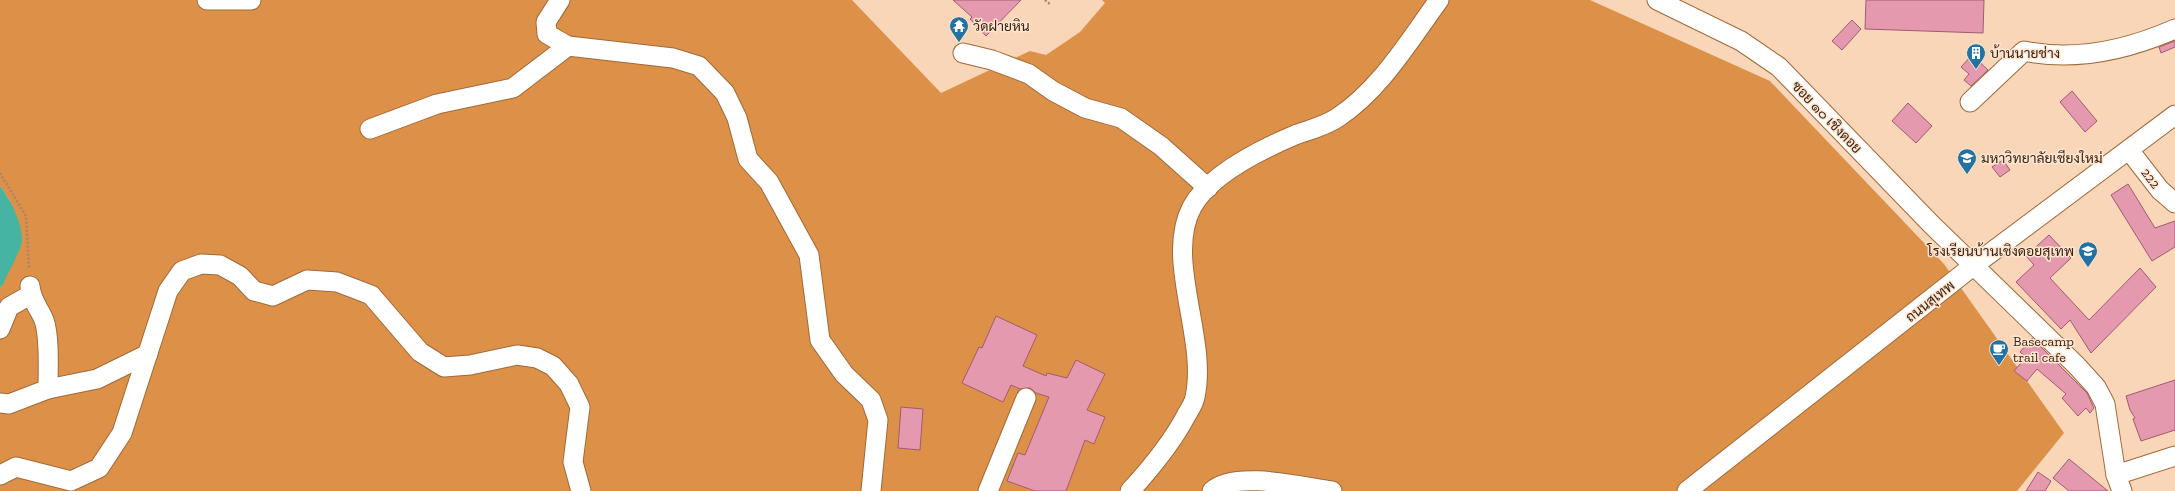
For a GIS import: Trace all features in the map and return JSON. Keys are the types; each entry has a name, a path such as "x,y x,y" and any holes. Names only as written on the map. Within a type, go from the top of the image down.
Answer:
{"street":[{"path":"207,0 251,0"},
{"path":"560,0 546,22 547,34 568,46 674,58 699,66 726,93 737,118 748,159 769,182 809,255 820,340 844,374 871,400 878,420 871,491"},
{"path":"1130,491 1163,454 1195,398 1197,368 1193,321 1182,246 1184,225 1193,206 1208,188 1240,162 1266,148 1336,119 1363,97 1382,77 1439,0"},
{"name":"ซอย ๑๐ เชิงดอย","path":"1657,0 1741,41 1779,68 1974,266 2078,366 2096,387 2105,404 2119,483"},
{"path":"1970,102 2024,50 2051,54 2094,54 2134,45 2175,29"},
{"path":"370,130 437,104 512,88 568,46"},
{"path":"963,53 992,60 1029,74 1053,91 1085,108 1121,118 1161,146 1208,188"},
{"name":"ถนนสุเทพ","path":"1687,491 1974,266 2175,115"},
{"name":"222","path":"2129,150 2160,190 2175,203"},
{"path":"0,475 16,467 71,481 99,468 122,433 168,291 182,271 201,264 220,265 240,276 254,291 273,296 307,280 337,282 371,295 420,352 444,367 470,365 517,355 537,358 553,366 569,384 580,407 573,462 580,491"},
{"path":"0,330 9,307 30,291 44,321 48,358 48,388"},
{"path":"0,403 9,404 48,388 97,379 148,354"},
{"path":"48,358 75,384"},
{"path":"988,491 1026,398"},
{"path":"2119,483 2175,456"},
{"path":"1212,491 1218,486 1256,479 1332,491"}],"path":[{"path":"1045,0 1051,5"},
{"path":"0,173 26,216 30,291"}],"shaded area":[{"path":"0,0 852,0 941,93 1030,51 1046,55 1080,32 1105,3 1102,0 1590,0 1770,81 1944,264 2064,433 2017,491 0,491 0,287 2,286 10,201 0,186"}],"water":[{"path":"0,186 8,198 18,219 22,234 22,241 14,263 2,286 0,287"}],"building":[{"path":"953,0 1021,0 986,36 970,19 972,17"},
{"path":"1866,0 1984,0 1983,33 1865,29"},
{"path":"1852,20 1861,29 1842,50 1832,41"},
{"path":"2175,41 2175,47 2161,53 2159,47"},
{"name":"บ้านนายช่าง","path":"1972,55 1988,70 1971,86 1964,80 1969,74 1961,67"},
{"path":"2072,91 2097,121 2085,132 2060,102"},
{"path":"1908,103 1932,126 1916,143 1892,121"},
{"path":"2003,160 2010,170 2000,177 1992,167"},
{"path":"2128,184 2155,228 2175,221 2175,247 2152,261 2111,195"},
{"path":"2049,235 2071,258 2050,278 2089,320 2140,268 2156,287 2091,353 2070,320 2061,329 2016,282 2034,265 2026,256"},
{"path":"996,316 1037,335 1023,366 1046,376 1047,373 1067,378 1076,360 1105,374 1087,410 1105,417 1094,444 1085,440 1066,491 1035,491 1007,481 1018,453 1025,455 1049,397 1036,393 1030,388 1020,389 1011,385 1003,402 962,383 979,347 982,348"},
{"path":"2032,338 2087,393 2094,408 2090,413 2086,408 2078,416 2062,398 2066,394 2037,369 2027,381 2014,371 2026,357 2020,352"},
{"path":"2175,380 2175,430 2141,441 2133,419 2135,418 2130,410 2126,396"},
{"path":"901,407 923,409 920,450 898,448"},
{"path":"2069,459 2108,491 2069,491 2053,478"},
{"path":"2038,472 2051,481 2045,491 2026,491"}],"place":[{"name":"วัดฝายหิน","path":"959,43"},
{"name":"บ้านนายช่าง","path":"1976,70"},
{"name":"มหาวิทยาลัยเชียงใหม่","path":"1967,175"},
{"name":"โรงเรียนบ้านเชิงดอยสุเทพ","path":"2088,268"},
{"name":"Basecamp trail cafe","path":"1999,366"}]}
